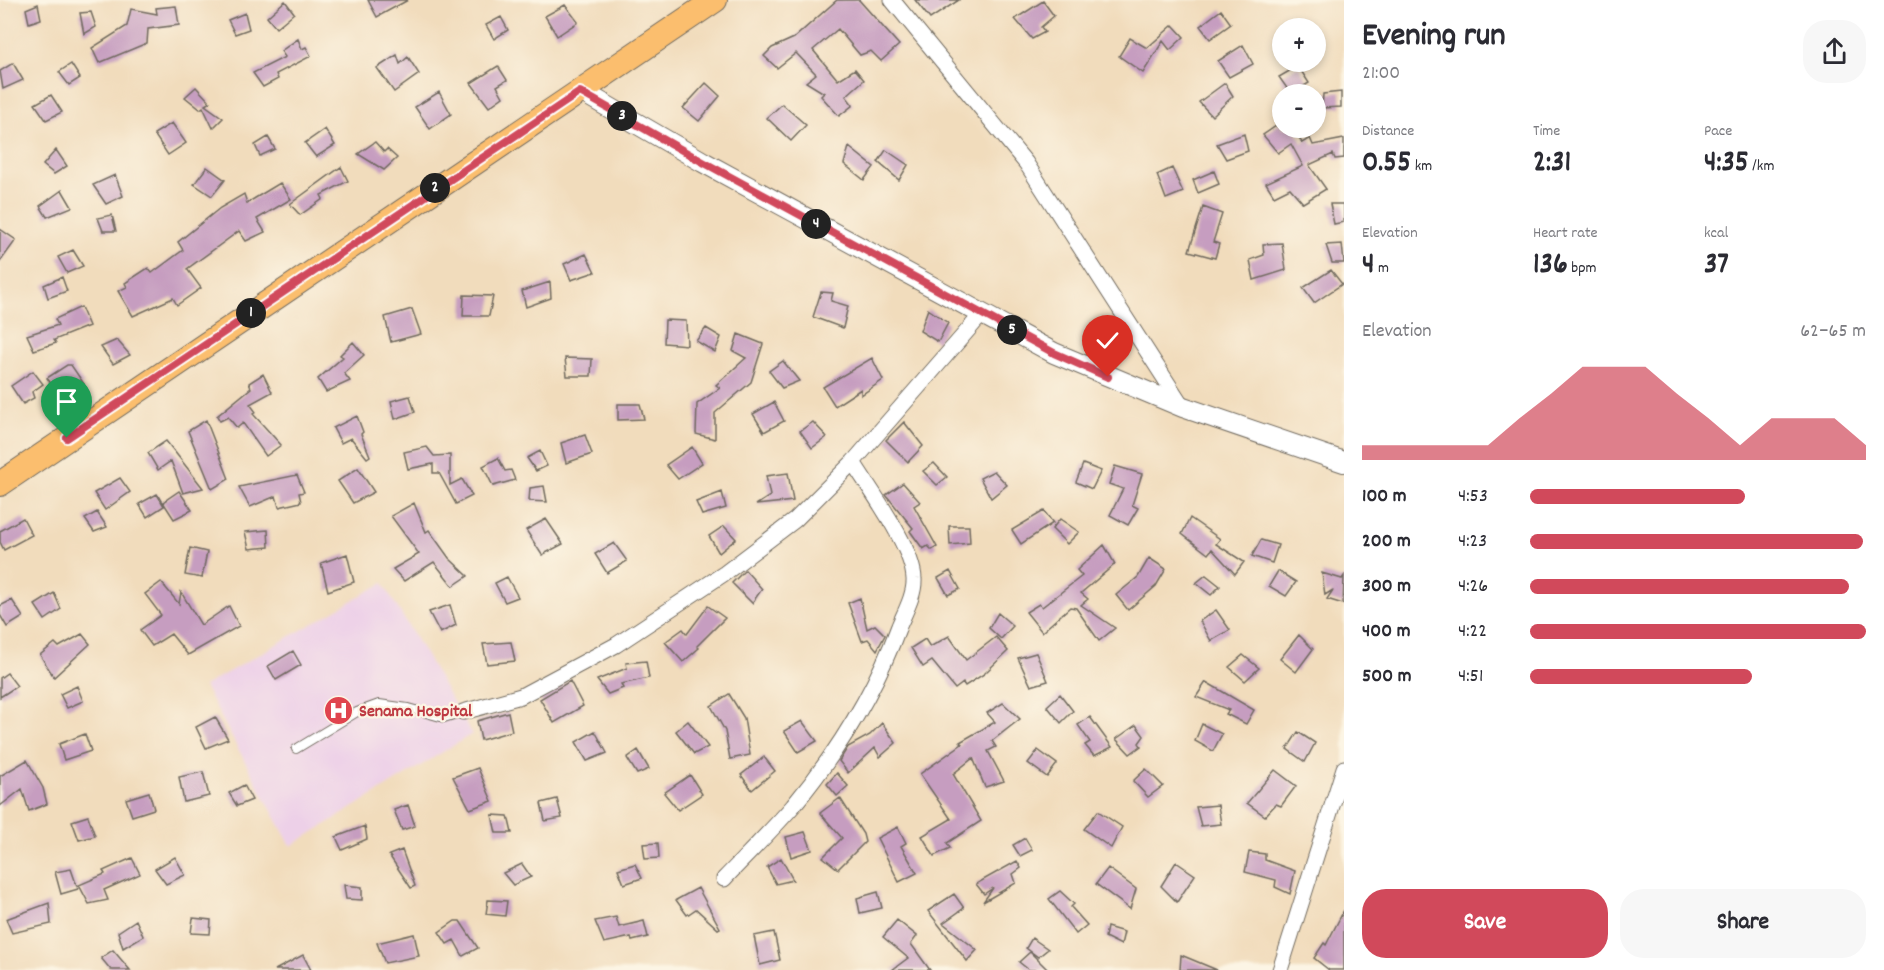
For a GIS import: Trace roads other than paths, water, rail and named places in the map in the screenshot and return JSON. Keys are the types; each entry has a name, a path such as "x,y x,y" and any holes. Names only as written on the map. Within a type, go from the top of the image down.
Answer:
{"main road":[{"path":"0,484 715,0"}],"street":[{"path":"892,0 1026,163 1183,407"},
{"path":"580,92 703,162 1054,353 1183,407 1344,462"},
{"path":"463,712 521,696 616,645 725,573 786,526 853,462 982,314"},
{"path":"724,879 793,806 836,749 886,661 909,600 914,580 911,564 892,524 853,462"},
{"path":"1280,970 1341,791 1344,768"}],"lane":[{"path":"296,749 357,712 379,704 408,708 444,718 463,712"}],"place":[{"name":"Senama Hospital","path":"338,710"}]}
